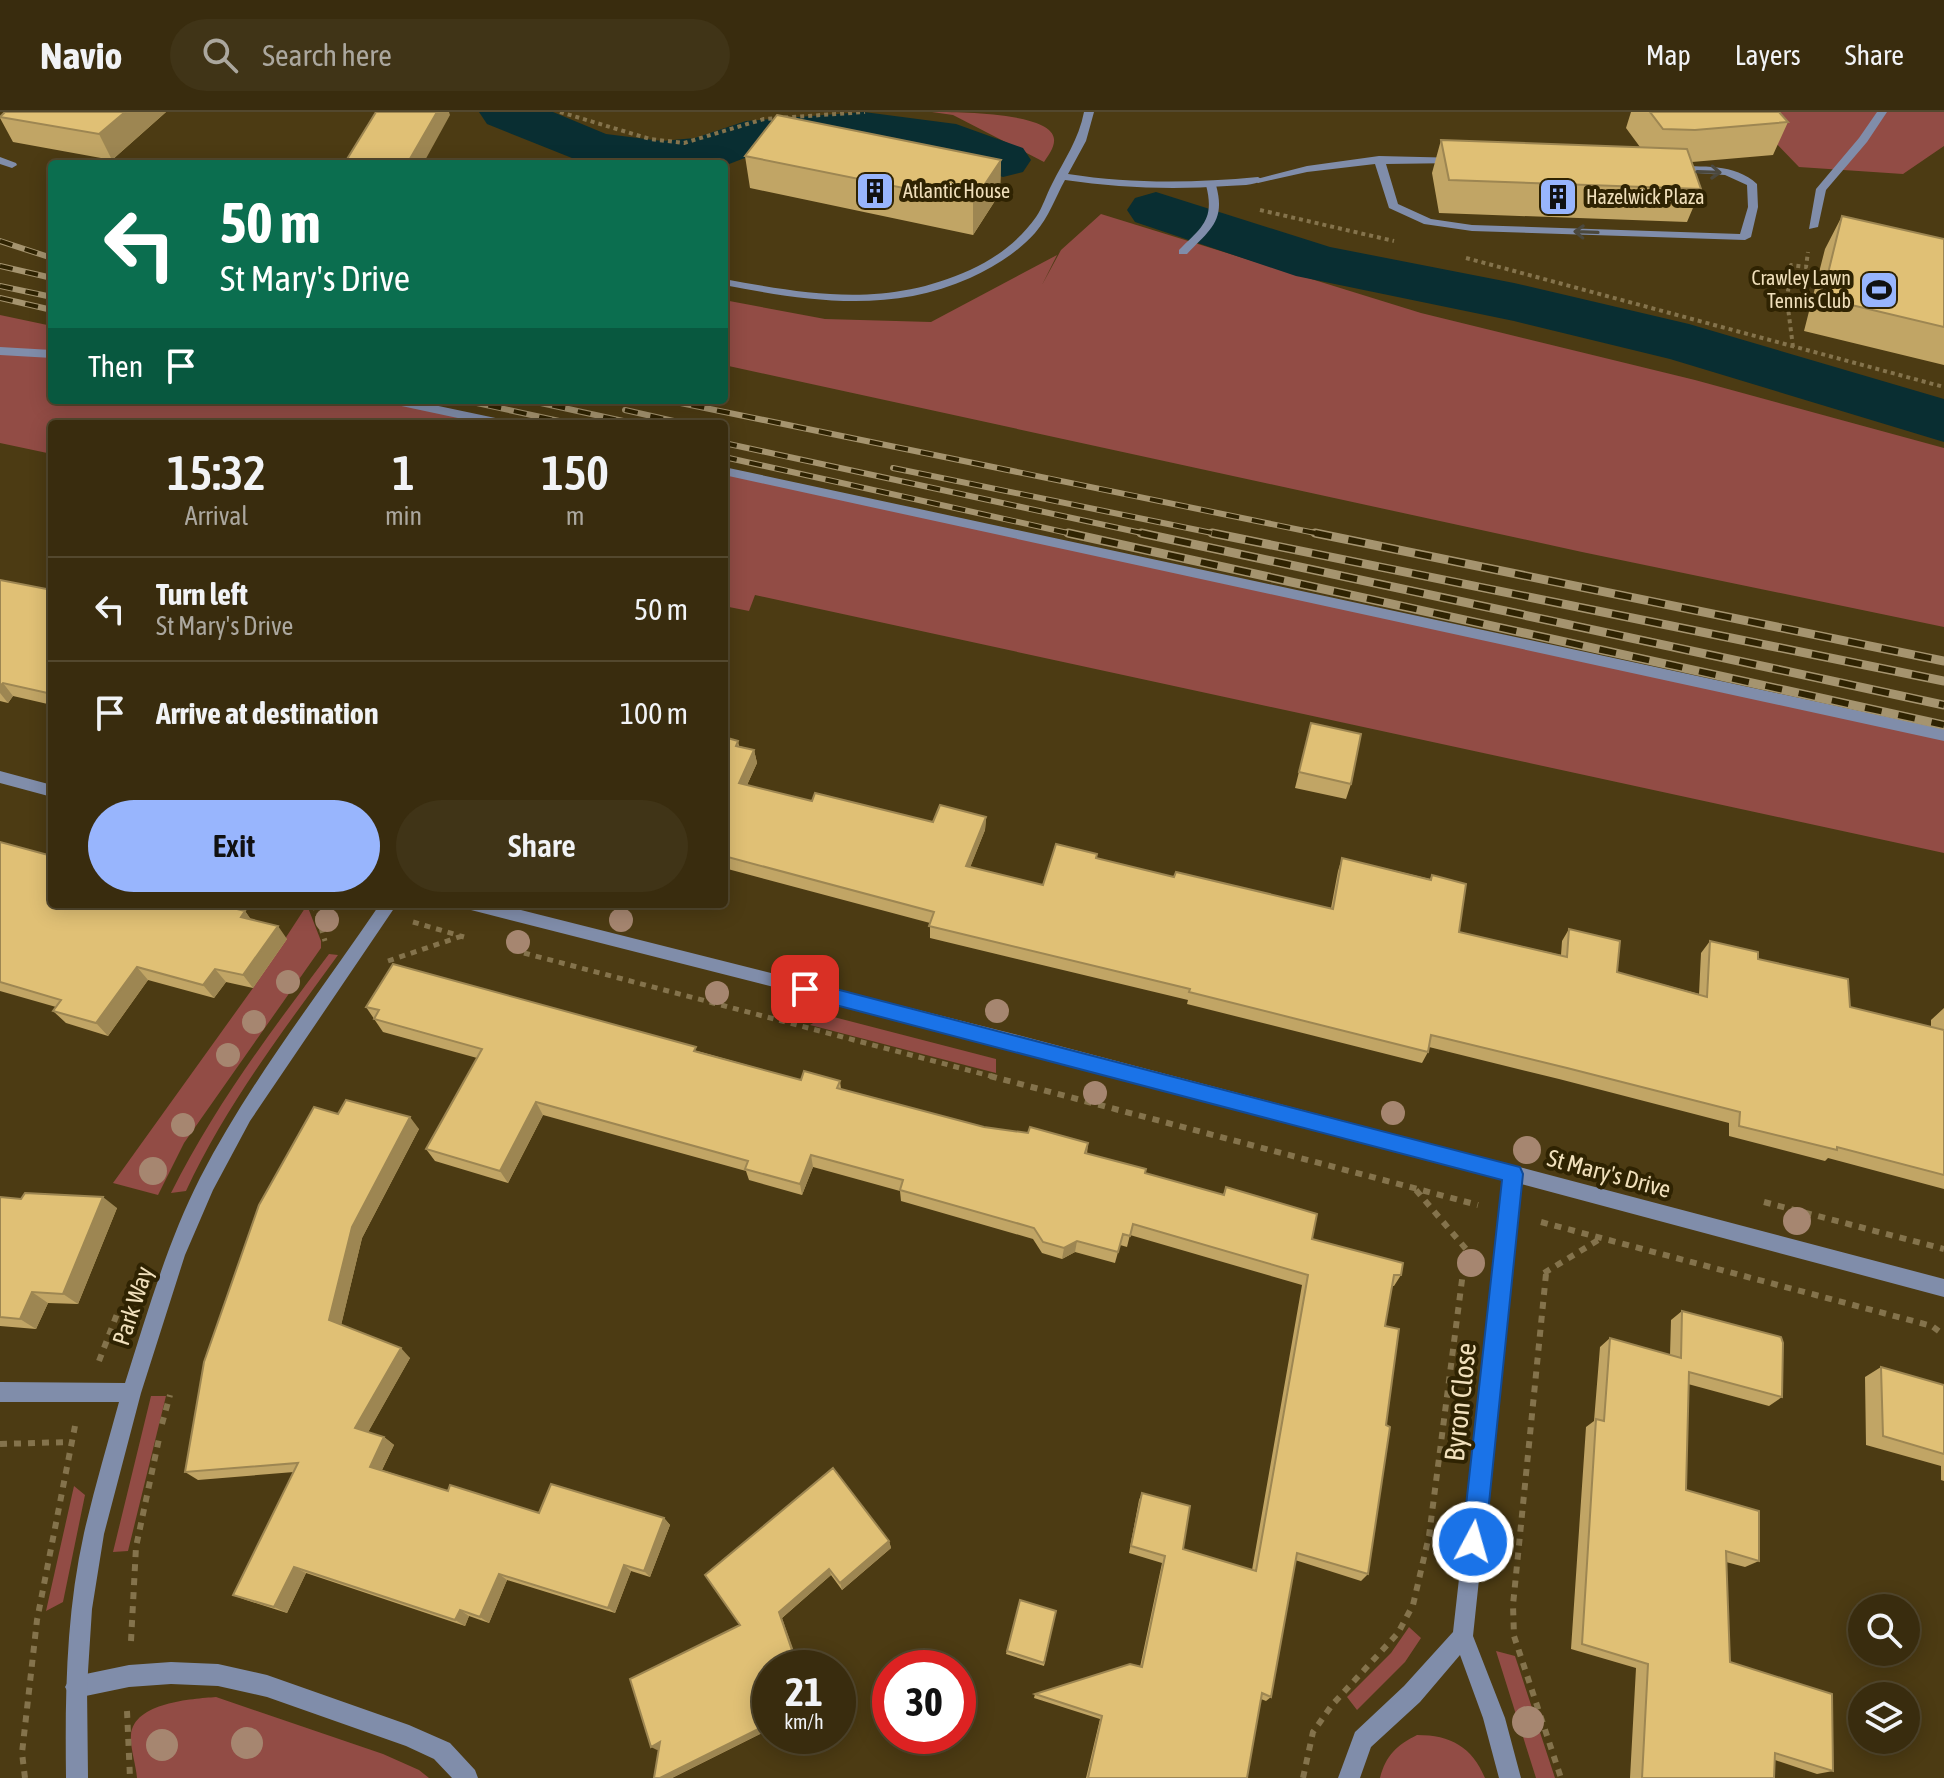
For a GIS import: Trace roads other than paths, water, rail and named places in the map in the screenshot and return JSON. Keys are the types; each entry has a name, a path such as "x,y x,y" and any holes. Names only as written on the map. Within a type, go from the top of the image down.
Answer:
{"street":[{"path":"728,283 819,299 862,300 909,297 952,285 1012,249 1038,223 1084,134 1089,112"},
{"path":"1813,227 1821,189 1882,112"},
{"path":"1062,176 1104,184 1211,185 1379,159 1478,161"},
{"path":"1379,159 1393,206 1428,222 1472,228 1745,237 1753,207 1752,184 1744,176 1732,172 1660,169"},
{"path":"0,160 12,165 0,167"},
{"path":"1183,252 1214,221 1218,208 1211,185"},
{"path":"0,351 48,354"},
{"path":"411,404 486,420"},
{"path":"728,472 1944,735"},
{"path":"0,777 48,790"},
{"name":"Park Way","path":"77,1778 76,1687 82,1609 94,1534 131,1393 176,1255 206,1185 259,1093 385,908"},
{"name":"St Mary's Drive","path":"487,908 1018,1042 1944,1288"},
{"name":"Byron Close","path":"1510,1778 1494,1718 1463,1636 1513,1174"},
{"path":"0,1392 131,1393"},
{"path":"1349,1778 1363,1740 1438,1666 1463,1636"},
{"path":"76,1687 129,1676 171,1673 218,1675 267,1686 409,1736 442,1751 467,1778"}],"waterway":[{"path":"506,112 594,149 662,158 704,154 746,138 864,129 936,136 1003,160"},
{"path":"1156,210 1317,263 1514,302 1689,344 1944,421"}],"railway":[{"path":"0,241 48,257"},
{"path":"0,266 48,277"},
{"path":"0,286 48,296"},
{"path":"0,298 48,309"},
{"path":"481,404 555,420"},
{"path":"545,404 619,420"},
{"path":"686,404 1325,535"},
{"path":"625,410 669,420"},
{"path":"728,444 1151,535"},
{"path":"728,458 1077,535"},
{"path":"893,468 1222,535"},
{"path":"1068,533 1944,725"},
{"path":"1141,533 1944,705"},
{"path":"1212,533 1944,681"},
{"path":"1315,533 1944,661"}],"place":[{"name":"Atlantic House","path":"875,191"},
{"name":"Hazelwick Plaza","path":"1558,197"},
{"name":"Crawley Lawn Tennis Club","path":"1879,290"}]}
